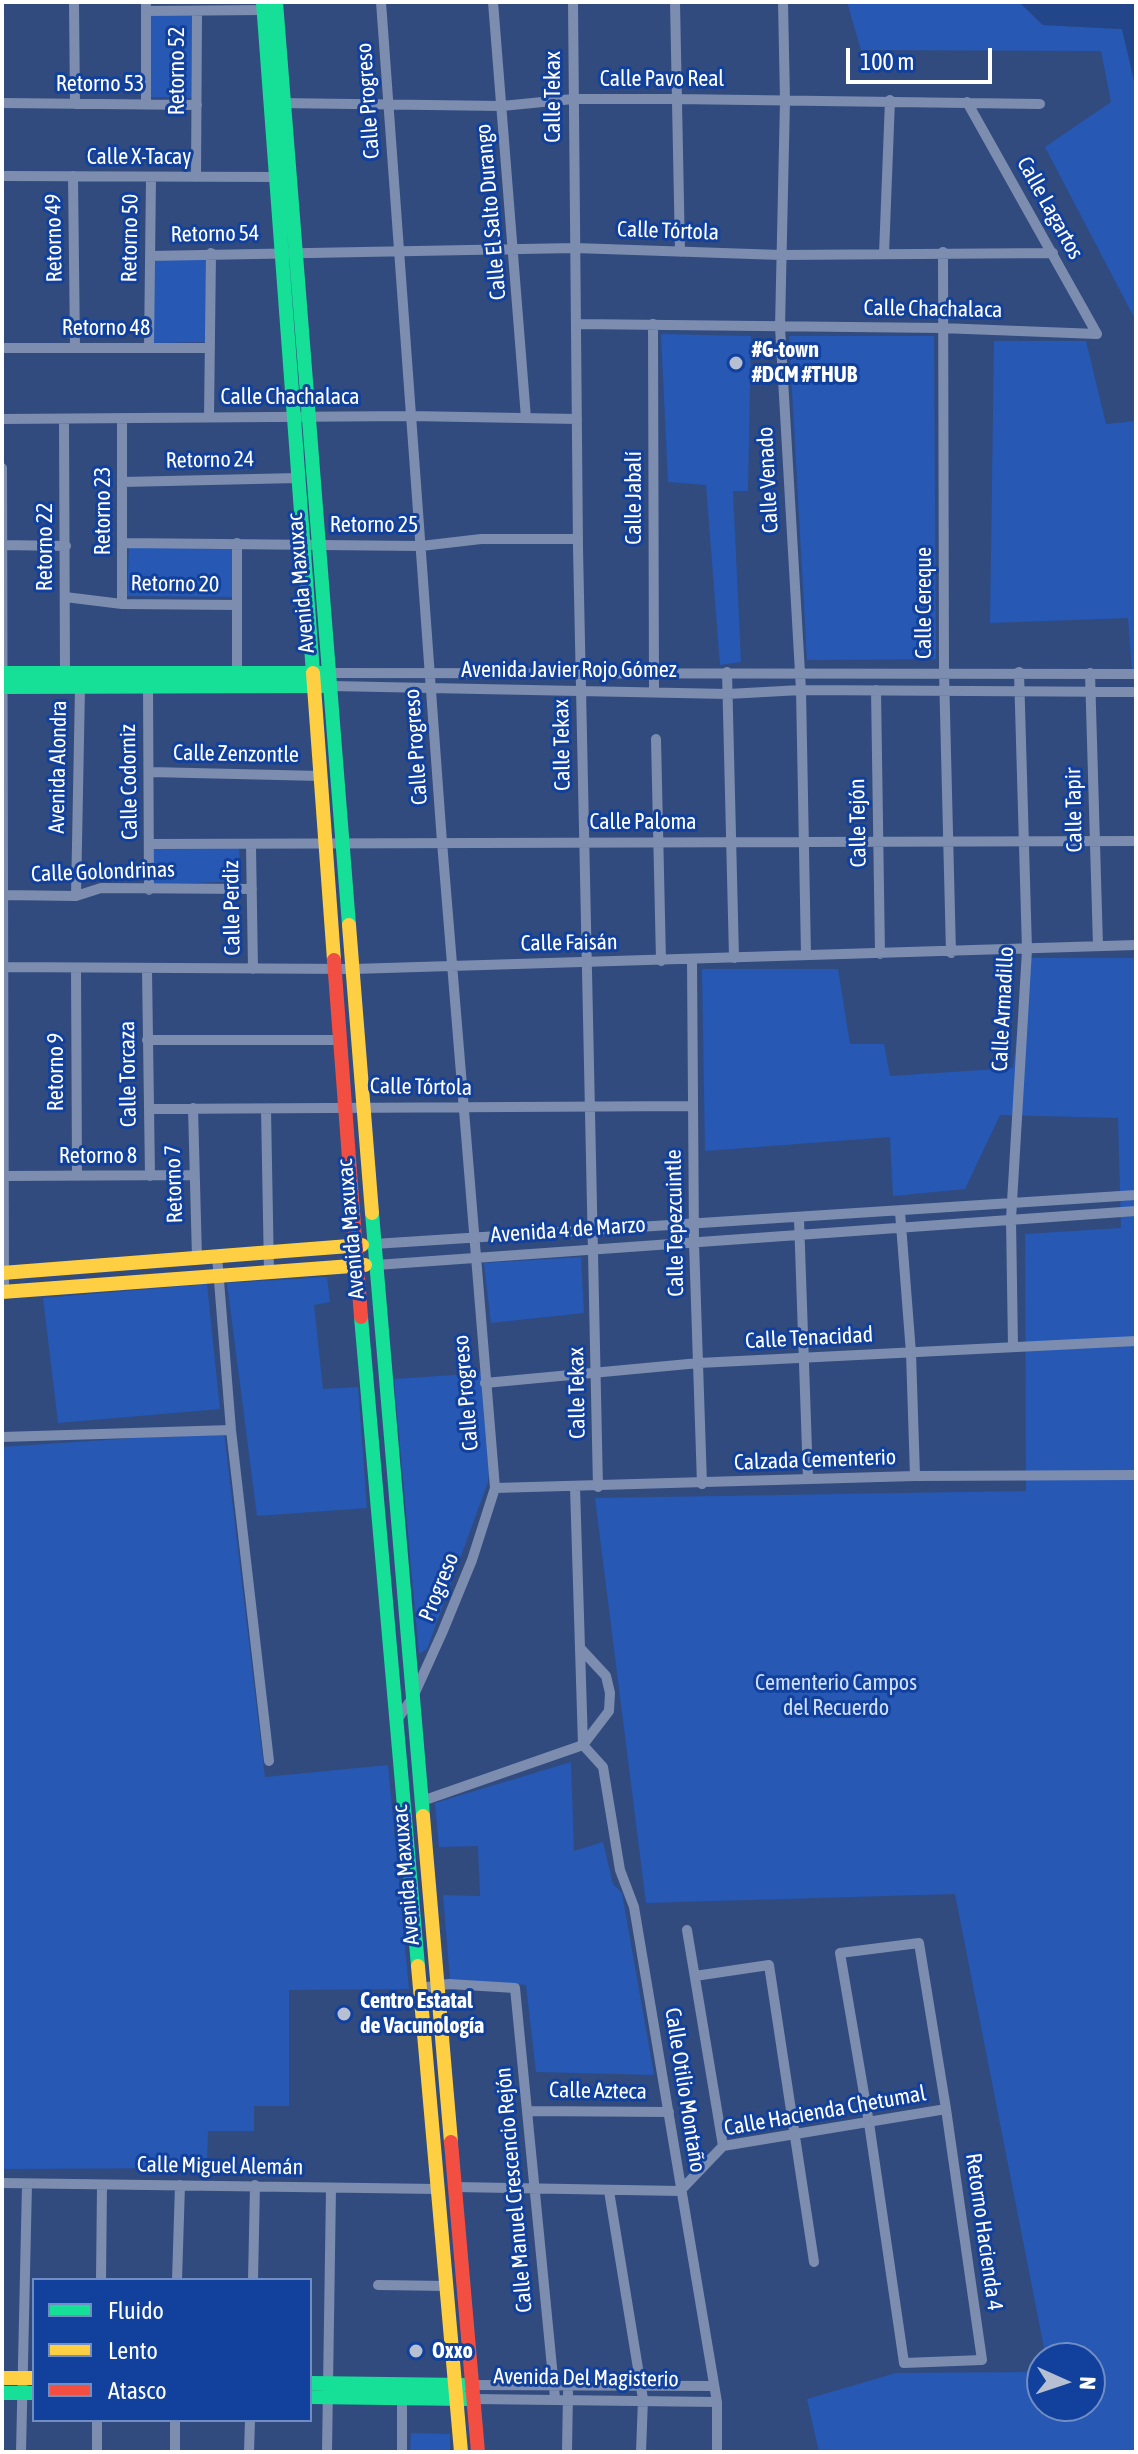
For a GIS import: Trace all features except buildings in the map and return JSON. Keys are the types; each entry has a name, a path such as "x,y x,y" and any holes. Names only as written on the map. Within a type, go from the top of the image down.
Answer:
{"main road":[{"name":"Avenida Maxuxac","path":"268,5 302,417 320,544 374,1244 478,2452"},
{"name":"Avenida Maxuxac","path":"277,103 276,177 289,253"},
{"name":"Avenida Maxuxac","path":"302,417 298,478 357,1266 461,2452"},
{"path":"309,623 326,621"},
{"name":"Avenida Javier Rojo Gómez","path":"2,673 65,673 148,680 330,679"},
{"name":"Avenida Javier Rojo Gómez","path":"2,687 80,687 237,673 313,680"},
{"path":"317,731 334,729"},
{"name":"Avenida 4 de Marzo","path":"2,1273 374,1244"},
{"name":"Avenida 4 de Marzo","path":"3,1292 376,1265"},
{"path":"2,2378 28,2386"},
{"name":"Avenida Del Magisterio","path":"312,2384 327,2390 473,2392"},
{"path":"2,2393 28,2386"},
{"name":"Avenida Del Magisterio","path":"312,2396 327,2390"}],"street":[{"path":"74,2 75,104"},
{"name":"Calle Progreso","path":"381,2 442,842 495,1488"},
{"name":"Calle El Salto Durango","path":"493,2 526,418"},
{"name":"Calle Tekax","path":"573,2 580,672 598,1487"},
{"path":"675,2 680,252"},
{"name":"Calle Venado","path":"783,2 785,100 780,327 801,690 806,955"},
{"path":"146,104 146,6 197,13 268,5"},
{"name":"Retorno 52","path":"196,177 197,13"},
{"name":"Calle Pavo Real","path":"277,103 502,106 573,99 676,99 1040,104"},
{"path":"884,254 890,100"},
{"name":"Calle Lagartos","path":"967,102 1097,334"},
{"name":"Retorno 53","path":"2,103 197,105"},
{"name":"Calle X-Tacay","path":"2,176 276,177"},
{"name":"Retorno 49","path":"73,176 75,348"},
{"name":"Retorno 50","path":"149,348 151,177"},
{"name":"Calle Tórtola","path":"289,253 575,248 781,255 1053,253"},
{"name":"Calle Cereque","path":"943,252 944,672 951,953"},
{"path":"209,417 211,253"},
{"name":"Retorno 54","path":"150,256 289,253"},
{"name":"Calle Chachalaca","path":"577,324 941,328 1097,334"},
{"name":"Calle Jabalí","path":"653,324 654,692"},
{"name":"Retorno 48","path":"2,348 210,348"},
{"name":"Calle Chachalaca","path":"2,419 410,416 577,419"},
{"name":"Retorno 23","path":"122,419 122,604"},
{"name":"Retorno 22","path":"64,420 65,673"},
{"path":"2,468 3,1292"},
{"name":"Retorno 24","path":"123,482 298,478"},
{"name":"Retorno 25","path":"122,543 421,546 481,539 578,539"},
{"path":"237,543 237,673"},
{"path":"3,545 66,546"},
{"name":"Retorno 20","path":"65,597 122,604 237,605"},
{"name":"Avenida Javier Rojo Gómez","path":"330,679 580,672 1136,674"},
{"path":"727,672 734,958"},
{"name":"Calle Armadillo","path":"1013,1347 1011,1219 1027,950 1019,672"},
{"name":"Calle Tapir","path":"1090,673 1098,946"},
{"name":"Avenida Javier Rojo Gómez","path":"330,679 432,691 728,694 801,690 1136,692"},
{"name":"Calle Codorniz","path":"148,680 149,890"},
{"name":"Avenida Alondra","path":"76,896 80,687"},
{"name":"Calle Tejón","path":"876,690 880,954"},
{"path":"656,739 661,961"},
{"name":"Calle Zenzontle","path":"150,772 321,776"},
{"name":"Calle Paloma","path":"150,844 326,846 442,842 1136,841"},
{"name":"Calle Perdiz","path":"251,846 253,969"},
{"name":"Calle Golondrinas","path":"3,895 76,896 101,888 252,889"},
{"name":"Calle Faisán","path":"2,967 353,969 1136,945"},
{"name":"Calle Tepezcuintle","path":"692,960 694,1243 702,1484"},
{"name":"Retorno 9","path":"76,968 77,1175"},
{"name":"Calle Torcaza","path":"147,970 150,1176"},
{"path":"147,1040 340,1040"},
{"name":"Calle Tórtola","path":"149,1109 692,1106"},
{"name":"Retorno 7","path":"193,1108 197,1258"},
{"path":"266,1109 269,1272"},
{"name":"Retorno 8","path":"3,1176 193,1175"},
{"name":"Avenida 4 de Marzo","path":"374,1244 592,1233 1136,1195"},
{"path":"1108,1197 1111,1213"},
{"name":"Avenida 4 de Marzo","path":"376,1265 1136,1211"},
{"path":"900,1212 911,1353 915,1476"},
{"path":"799,1219 808,1479"},
{"path":"217,1256 231,1430 269,1761"},
{"name":"Calle Tenacidad","path":"485,1383 699,1363 1136,1341"},
{"path":"2,1437 231,1430"},
{"name":"Calzada Cementerio","path":"495,1488 915,1476 1136,1475"},
{"path":"575,1487 583,1745"},
{"name":"Progreso","path":"397,1720 413,1697 472,1560 495,1488"},
{"path":"422,1801 583,1745 609,1711 610,1693 606,1676 581,1649"},
{"name":"Calle Otilio Montaño","path":"583,1745 603,1767 620,1870 634,1907 717,2402 717,2452"},
{"path":"687,1930 723,2146"},
{"name":"Retorno Hacienda 4","path":"919,1943 982,2360 904,2363 869,2123 840,1953 919,1943"},
{"path":"695,1976 769,1965 814,2262"},
{"path":"420,1988 438,1985"},
{"name":"Calle Manuel Crescencio Rejón","path":"438,1985 515,1988 554,2393"},
{"name":"Calle Hacienda Chetumal","path":"680,2191 723,2146 946,2109"},
{"name":"Calle Azteca","path":"527,2111 669,2112"},
{"name":"Calle Miguel Alemán","path":"2,2183 438,2189"},
{"path":"21,2452 28,2386 27,2184"},
{"path":"101,2278 102,2185"},
{"path":"177,2278 180,2185"},
{"path":"253,2278 255,2185"},
{"path":"455,2187 680,2191"},
{"path":"327,2452 331,2188"},
{"path":"609,2191 638,2386 643,2399 641,2452"},
{"path":"378,2285 447,2286"},
{"path":"567,2452 569,2386"},
{"name":"Avenida Del Magisterio","path":"554,2393 569,2386 712,2386"},
{"path":"402,2391 402,2452"},
{"name":"Avenida Del Magisterio","path":"473,2392 717,2402"},
{"path":"97,2422 97,2452"},
{"path":"175,2422 175,2452"},
{"path":"249,2452 250,2422"}],"green space":[{"path":"847,2 1019,2 1043,25 1122,29 1136,89 1136,321 1045,147 1111,102 1101,51 861,50"},
{"path":"148,14 193,14 192,98 146,97"},
{"path":"207,258 206,342 154,343 153,261"},
{"path":"661,334 751,336 748,491 733,491 741,662 720,665 706,485 668,482"},
{"path":"789,336 934,336 936,659 807,660"},
{"path":"994,341 1086,341 1106,424 1136,421 1136,670 1132,671 1128,618 990,623"},
{"path":"129,546 234,549 234,597 127,596"},
{"path":"151,847 239,847 241,881 150,885"},
{"name":"Cementerio Campos del Recuerdo","path":"1026,958 1136,958 1136,2452 819,2452 807,2399 896,2373 1026,2372 1026,2422 1106,2422 1106,2342 1043,2342 955,1894 646,1903 595,1498 1026,1491 1025,1234 1121,1228 1118,1118 1000,1115 965,1189 893,1196 890,1137 705,1151 702,969 838,969 850,1044 884,1044 890,1076 1013,1068"},
{"path":"581,1257 584,1313 491,1323 484,1263"},
{"path":"327,1277 330,1302 314,1305 323,1389 358,1387 367,1508 257,1516 227,1283"},
{"path":"207,1284 220,1409 58,1423 43,1298"},
{"path":"483,1373 490,1460 488,1482 427,1649 419,1654 394,1379"},
{"path":"224,1432 265,1777 388,1765 409,1989 289,1990 289,2106 254,2106 254,2131 208,2131 207,2168 2,2169 2,1447"},
{"path":"571,1762 574,1851 603,1842 613,1884 622,1893 654,2075 536,2072 526,1985 450,1979 443,1895 480,1896 478,1846 439,1847 435,1803"},
{"path":"411,2433 450,2434 450,2452 410,2452"}],"shaded area":[{"path":"1019,2 1136,2 1136,89 1122,29 1043,25"}],"traffic: fast":[{"path":"263,2 313,673"},
{"path":"276,2 349,925"},
{"path":"2,673 321,673"},
{"path":"2,687 322,686"},
{"path":"372,1213 423,1816"},
{"path":"361,1317 418,1966"},
{"path":"312,2383 464,2385"},
{"path":"2,2393 32,2393"},
{"path":"312,2397 466,2399"}],"traffic: slow":[{"path":"313,673 334,960"},
{"path":"349,925 372,1213"},
{"path":"2,1273 362,1245"},
{"path":"2,1292 365,1265"},
{"path":"423,1816 451,2142"},
{"path":"418,1966 461,2452"},
{"path":"2,2378 32,2378"}],"traffic: jam":[{"path":"334,960 361,1317"},
{"path":"451,2142 478,2452"}],"place":[{"name":"#G-town #DCM #THUB","path":"736,363"},
{"name":"Centro Estatal de Vacunología","path":"344,2014"},
{"name":"Oxxo","path":"416,2351"}]}
